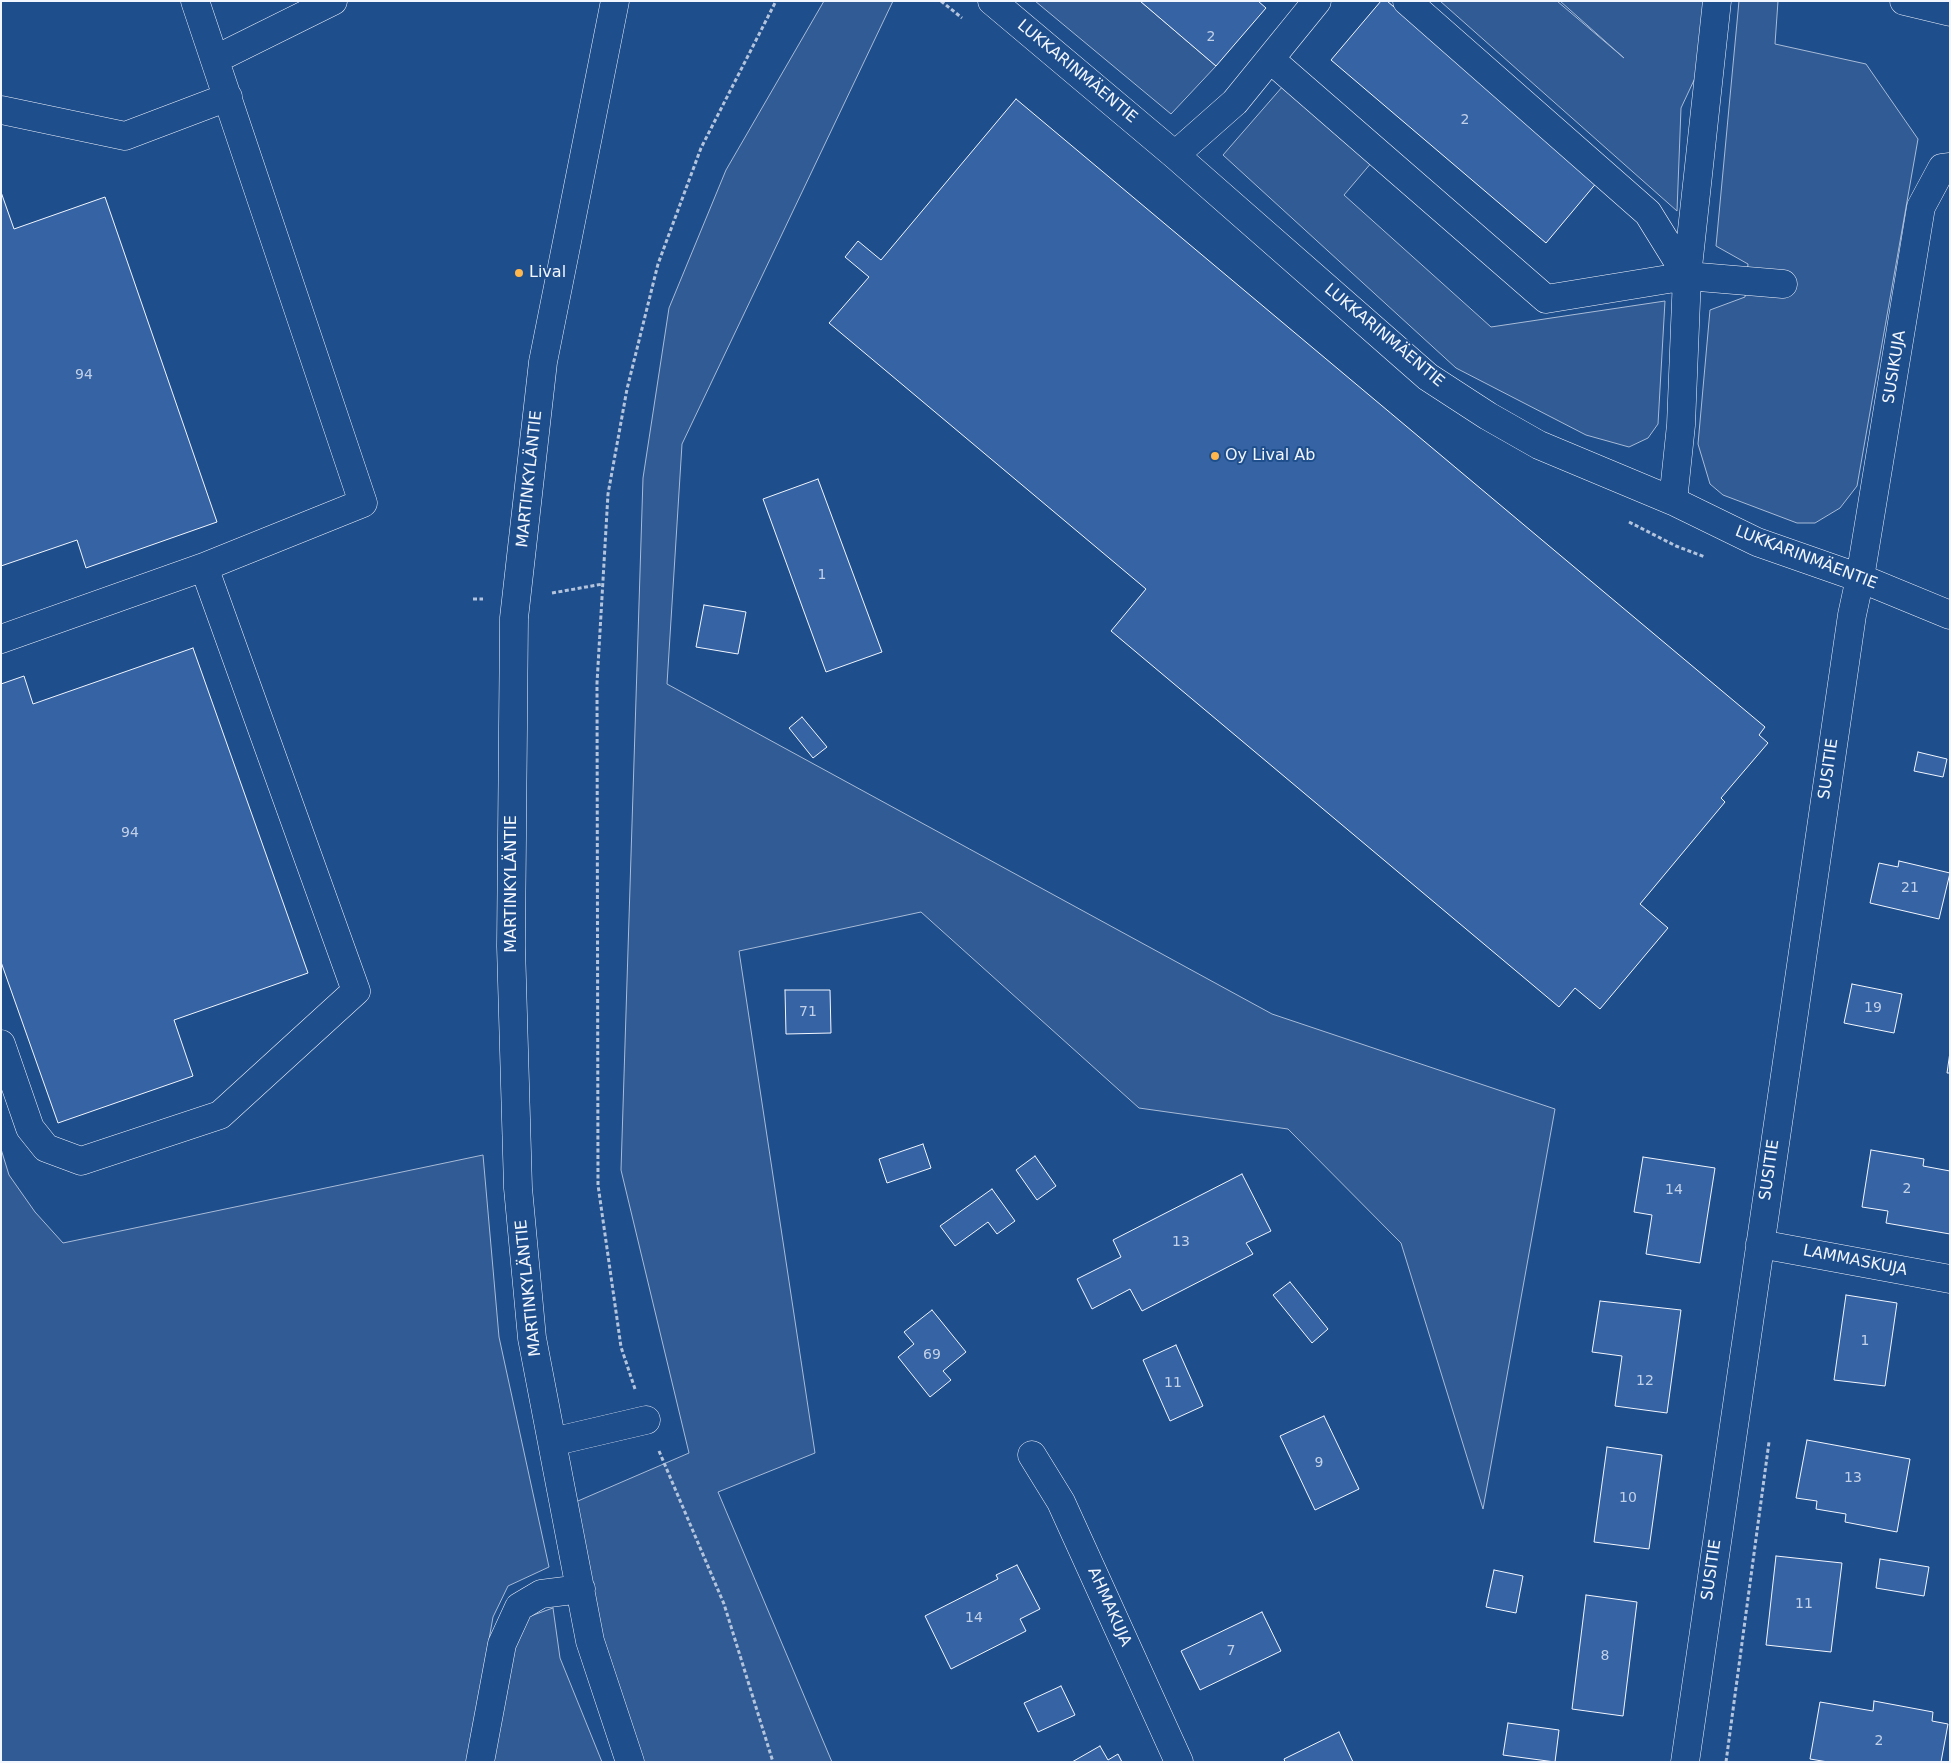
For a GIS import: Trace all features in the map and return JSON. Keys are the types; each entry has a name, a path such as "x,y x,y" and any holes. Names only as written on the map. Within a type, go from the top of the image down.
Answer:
{"street":[{"path":"1,639 204,567 363,503 196,1"},
{"path":"216,59 333,1"},
{"name":"MARTINKYLÄNTIE","path":"615,1 543,362 514,618 511,946 518,1188 532,1338 590,1641 630,1762"},
{"name":"LUKKARINMÄENTIE","path":"992,1 1175,155 1428,377 1488,416 1539,445 1673,501 1757,542 1860,578 1950,615"},
{"path":"1175,155 1235,102 1316,1"},
{"path":"1407,1 1648,213 1687,276"},
{"path":"1673,501 1681,425 1687,276 1717,1"},
{"path":"1904,1 1950,12"},
{"path":"1270,59 1546,299 1687,276 1783,284"},
{"path":"1,110 125,136 228,97"},
{"name":"SUSIKUJA","path":"1860,578 1920,207 1942,168 1950,167"},
{"path":"1,1044 30,1128 46,1148 81,1161 220,1115 356,991 204,567"},
{"name":"SUSITIE","path":"1685,1762 1849,635 1860,578"},
{"name":"LAMMASKUJA","path":"1760,1244 1950,1280"},
{"path":"552,1442 646,1420"},
{"name":"AHMAKUJA","path":"1032,1455 1061,1502 1180,1762"},
{"path":"480,1762 502,1644 519,1607 541,1594 580,1588"}],"path":[{"path":"773,1762 724,1604 646,1420 621,1347 598,1185 597,683 608,494 627,389 658,264 701,148 776,1"},
{"path":"549,593 603,584"}],"shaded area":[{"path":"824,1 893,1 682,444 667,684 1272,1014 1555,1109 1483,1509 1401,1243 1288,1129 1139,1108 921,912 739,951 815,1453 718,1492 832,1762 631,1762 564,1507 689,1453 621,1170 643,478 669,308 726,170"},
{"path":"1035,1 1140,1 1216,66 1171,114"},
{"path":"1440,1 1557,1 1624,58 1560,1 1731,1 1681,108 1677,211"},
{"path":"1739,1 1778,1 1775,44 1866,64 1918,139 1857,486 1840,508 1815,523 1797,523 1723,495 1710,484 1698,444 1710,310 1745,297 1748,264 1716,246"},
{"path":"1283,86 1372,162 1344,195 1491,327 1665,301 1658,424 1648,438 1629,447 1586,435 1456,368 1223,155"},
{"path":"1,1149 9,1175 35,1212 63,1243 483,1155 499,1337 549,1567 508,1586 493,1617 467,1762 1,1762"},
{"path":"553,1608 560,1658 602,1762 491,1762 511,1649 525,1618"}],"building":[{"path":"1140,1 1258,1 1266,8 1216,66"},
{"path":"1381,1 1387,1 1598,181 1546,243 1331,60"},
{"name":"Oy Lival Ab","path":"1016,99 1765,727 1759,735 1768,743 1721,798 1725,802 1640,904 1668,928 1600,1009 1575,988 1559,1007 1111,631 1146,589 829,323 869,277 845,257 858,241 881,260"},
{"path":"1,192 14,229 105,197 217,522 86,568 77,540 1,566"},
{"path":"818,479 882,652 826,672 763,499"},
{"path":"704,605 746,612 738,654 696,647"},
{"path":"193,648 308,973 174,1020 193,1076 58,1123 1,962 1,684 24,676 33,704"},
{"path":"802,717 827,747 813,758 789,728"},
{"path":"1918,752 1947,759 1943,777 1914,771"},
{"path":"1899,861 1950,873 1939,919 1870,903 1879,863 1898,867"},
{"path":"1852,984 1902,994 1894,1033 1844,1023"},
{"path":"785,990 830,990 831,1033 786,1034"},
{"path":"1950,1052 1950,1073 1947,1073"},
{"path":"923,1144 931,1168 887,1183 879,1159"},
{"path":"1871,1150 1924,1159 1923,1166 1950,1171 1950,1234 1886,1223 1888,1211 1862,1207"},
{"path":"1035,1156 1056,1186 1037,1200 1016,1170"},
{"path":"1643,1157 1715,1168 1700,1263 1646,1254 1652,1215 1634,1212"},
{"path":"1242,1174 1271,1231 1246,1243 1253,1254 1142,1311 1130,1289 1092,1309 1077,1279 1121,1257 1113,1240"},
{"path":"992,1189 1015,1221 997,1234 988,1222 955,1246 940,1226"},
{"path":"1290,1282 1328,1329 1312,1343 1273,1295"},
{"path":"1846,1295 1897,1303 1885,1386 1834,1380"},
{"path":"1600,1301 1681,1310 1667,1413 1615,1406 1622,1356 1592,1352"},
{"path":"932,1310 966,1352 943,1371 951,1380 930,1397 898,1357 914,1344 904,1332"},
{"path":"1176,1345 1203,1406 1170,1421 1143,1360"},
{"path":"1324,1416 1359,1489 1315,1510 1280,1436"},
{"path":"1807,1440 1910,1459 1897,1532 1845,1522 1846,1514 1816,1509 1817,1501 1796,1498"},
{"path":"1607,1447 1662,1455 1649,1549 1594,1542"},
{"path":"1776,1556 1842,1563 1831,1652 1766,1645"},
{"path":"1880,1559 1929,1567 1924,1596 1876,1588"},
{"path":"1017,1565 1040,1609 1020,1619 1026,1631 951,1669 925,1616 998,1579 996,1575"},
{"path":"1494,1570 1523,1576 1516,1613 1486,1607"},
{"path":"1586,1595 1637,1602 1623,1716 1572,1709"},
{"path":"1262,1612 1281,1651 1200,1690 1181,1651"},
{"path":"1061,1686 1075,1715 1038,1732 1024,1703"},
{"path":"1874,1701 1933,1712 1932,1721 1948,1724 1941,1762 1828,1762 1810,1759 1820,1702 1873,1711"},
{"path":"1508,1723 1559,1730 1555,1762 1503,1755"},
{"path":"1339,1732 1353,1762 1285,1762 1284,1759"},
{"path":"1100,1746 1108,1760 1118,1754 1122,1762 1072,1762"}],"place":[{"name":"Lival","path":"519,273"},
{"name":"Oy Lival Ab","path":"1215,456"}]}
